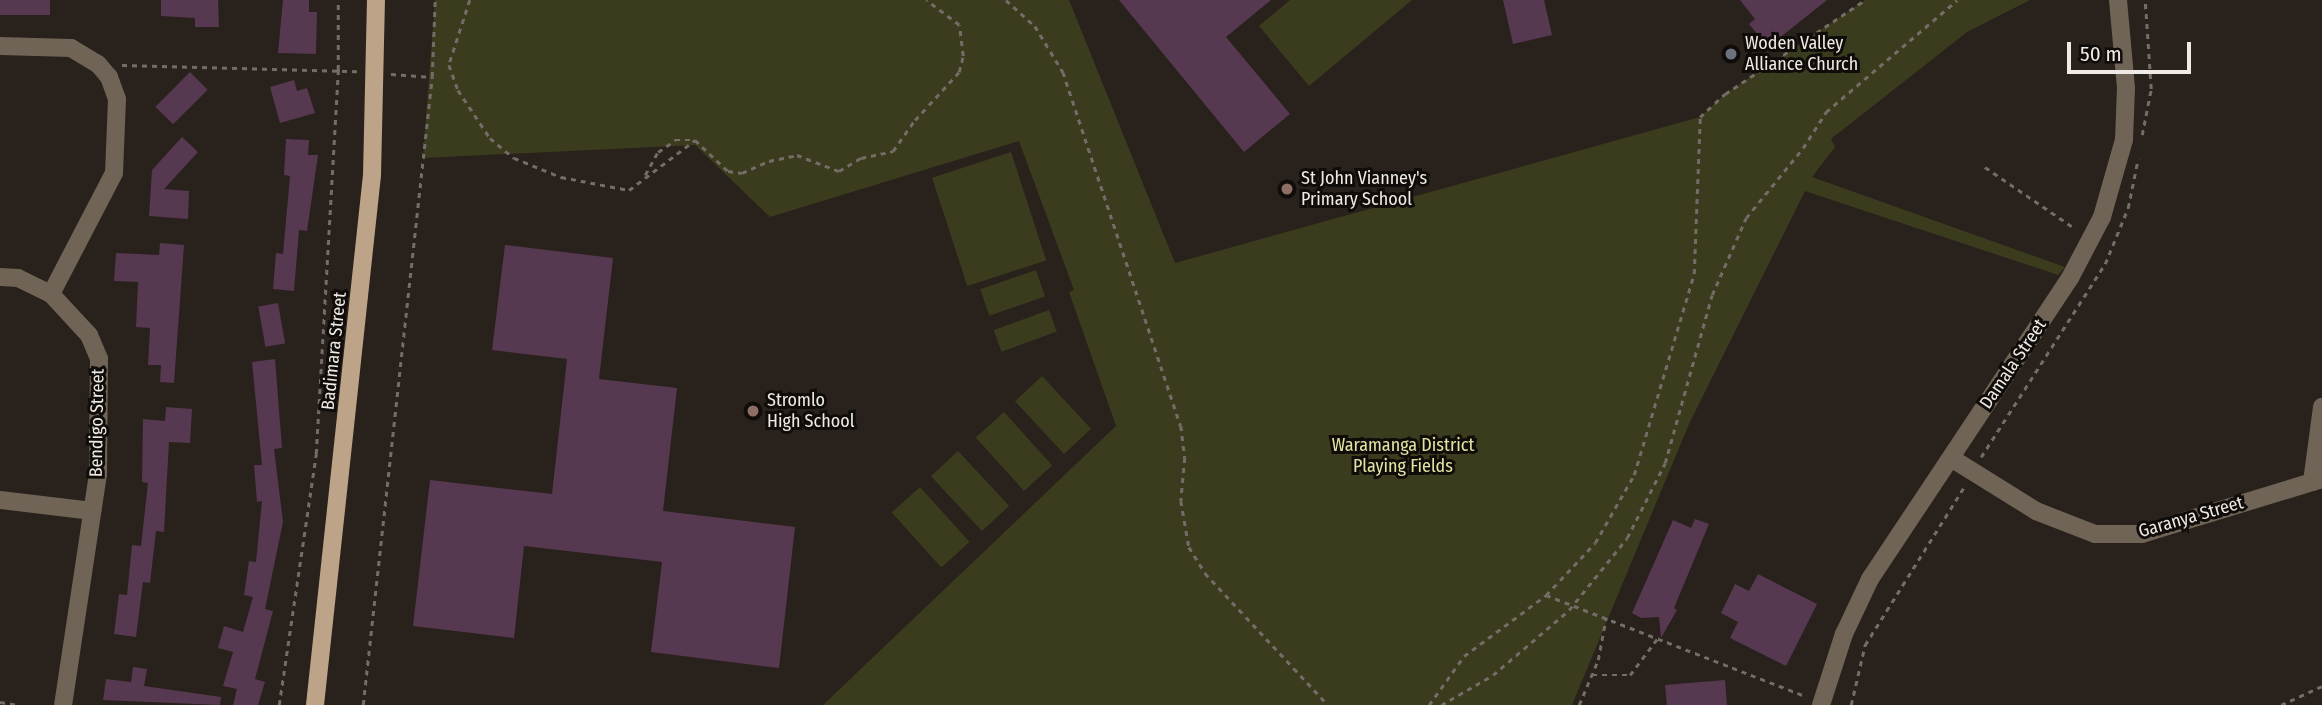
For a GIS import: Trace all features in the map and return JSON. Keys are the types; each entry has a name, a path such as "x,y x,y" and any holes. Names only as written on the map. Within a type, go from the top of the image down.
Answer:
{"main road":[{"name":"Badimara Street","path":"315,705 371,189 376,0"}],"street":[{"name":"Damala Street","path":"1821,704 1855,606 2070,278 2102,217 2124,140 2126,88 2118,0"},
{"path":"0,46 71,48 98,64 109,77 117,99 114,173 51,294"},
{"name":"Bendigo Street","path":"0,277 18,278 51,294 89,335 99,359 98,474 63,705"},
{"path":"2317,480 2322,407"},
{"name":"Garanya Street","path":"1951,458 2036,511 2095,534 2142,534 2317,480"},
{"path":"0,500 92,511"}],"path":[{"path":"279,705 316,454 338,69 338,0"},
{"path":"363,705 432,77 435,0"},
{"path":"470,0 449,65 458,89 490,138 514,158 561,177 629,190 645,175 695,140"},
{"path":"645,175 658,152 674,140 695,140 729,171 742,173 769,160 797,155 839,171 861,158 893,151 915,120 959,72 963,56 959,25 926,0"},
{"path":"1006,0 1035,26 1063,72 1181,426 1185,458 1181,501 1189,547 1205,573 1328,705"},
{"path":"1429,705 1464,656 1546,595 1595,543 1634,475 1694,274 1700,117 1725,94 1866,0"},
{"path":"1441,705 1493,675 1573,606 1627,538 1665,463 1712,295 1746,218 1803,148 1826,112 1957,0"},
{"path":"98,64 338,69"},
{"path":"375,73 432,77"},
{"path":"1985,167 2079,231 2084,219"},
{"path":"310,491 317,493"},
{"path":"1546,595 1821,704"},
{"path":"1579,705 1592,675 1606,618"},
{"path":"1592,675 1630,675 1657,639"},
{"path":"2281,705 2322,686"},
{"path":"0,702 20,705"}],"green space":[{"name":"Waramanga District Playing Fields","path":"435,0 1069,0 1175,263 1700,117 1725,94 1865,0 2030,0 1967,32 1831,139 1835,147 1812,177 2065,267 2058,275 1805,191 1689,424 1572,705 823,705 1116,426 1069,292 1074,290 1019,141 770,217 695,145 423,158"},
{"path":"1290,0 1412,0 1309,86 1259,26"},
{"path":"1011,152 1046,260 967,286 932,178"},
{"path":"1036,270 1045,296 989,316 980,289"},
{"path":"1049,310 1057,332 1001,352 994,330"},
{"path":"1042,376 1091,429 1064,454 1015,401"},
{"path":"1004,412 1052,466 1024,491 976,437"},
{"path":"958,451 1009,506 982,531 931,476"},
{"path":"920,487 970,542 941,567 892,512"}],"building":[{"path":"0,0 50,0 50,15 0,15"},
{"path":"161,0 218,0 219,27 195,27 195,18 161,16"},
{"path":"283,0 309,0 309,12 317,12 316,54 278,53"},
{"path":"1119,0 1271,0 1226,37 1290,114 1244,152"},
{"path":"1503,0 1544,0 1552,35 1513,44"},
{"path":"1740,0 1827,0 1768,47 1749,24 1755,19"},
{"path":"190,72 208,90 173,124 155,107"},
{"path":"294,80 297,91 307,88 315,113 280,123 270,87"},
{"path":"182,137 198,152 164,189 189,191 188,219 149,216 152,170"},
{"path":"286,139 309,140 308,155 318,155 307,231 299,230 294,291 273,289 276,253 283,254 290,176 284,175"},
{"path":"160,243 184,245 174,383 160,382 161,365 148,365 150,328 136,327 138,282 114,281 116,253 159,255"},
{"path":"505,245 613,258 599,379 677,388 663,511 795,527 779,668 651,652 662,562 524,546 514,638 413,626 430,480 552,494 567,359 492,350"},
{"path":"278,303 285,343 265,347 258,306"},
{"path":"275,359 282,448 274,449 283,522 265,609 273,611 255,679 265,682 258,705 233,705 237,689 223,686 233,652 218,648 224,626 243,632 253,597 244,595 249,561 256,562 262,501 257,502 254,465 262,465 252,362"},
{"path":"166,407 192,409 190,443 169,442 164,532 156,531 150,583 143,582 136,637 114,634 119,594 127,595 132,545 141,546 148,483 142,482 143,419 165,421"},
{"path":"1695,519 1709,524 1674,608 1677,610 1661,638 1659,617 1641,618 1632,613 1673,520 1691,528"},
{"path":"1758,574 1817,604 1786,666 1730,638 1738,622 1721,613 1735,584 1749,591"},
{"path":"133,667 147,669 144,686 221,697 220,705 103,700 106,679 131,682"},
{"path":"1725,680 1727,705 1667,705 1665,685"}],"place":[{"name":"Woden Valley Alliance Church","path":"1731,54"},
{"name":"St John Vianney's Primary School","path":"1287,189"},
{"name":"Stromlo High School","path":"753,411"}]}
